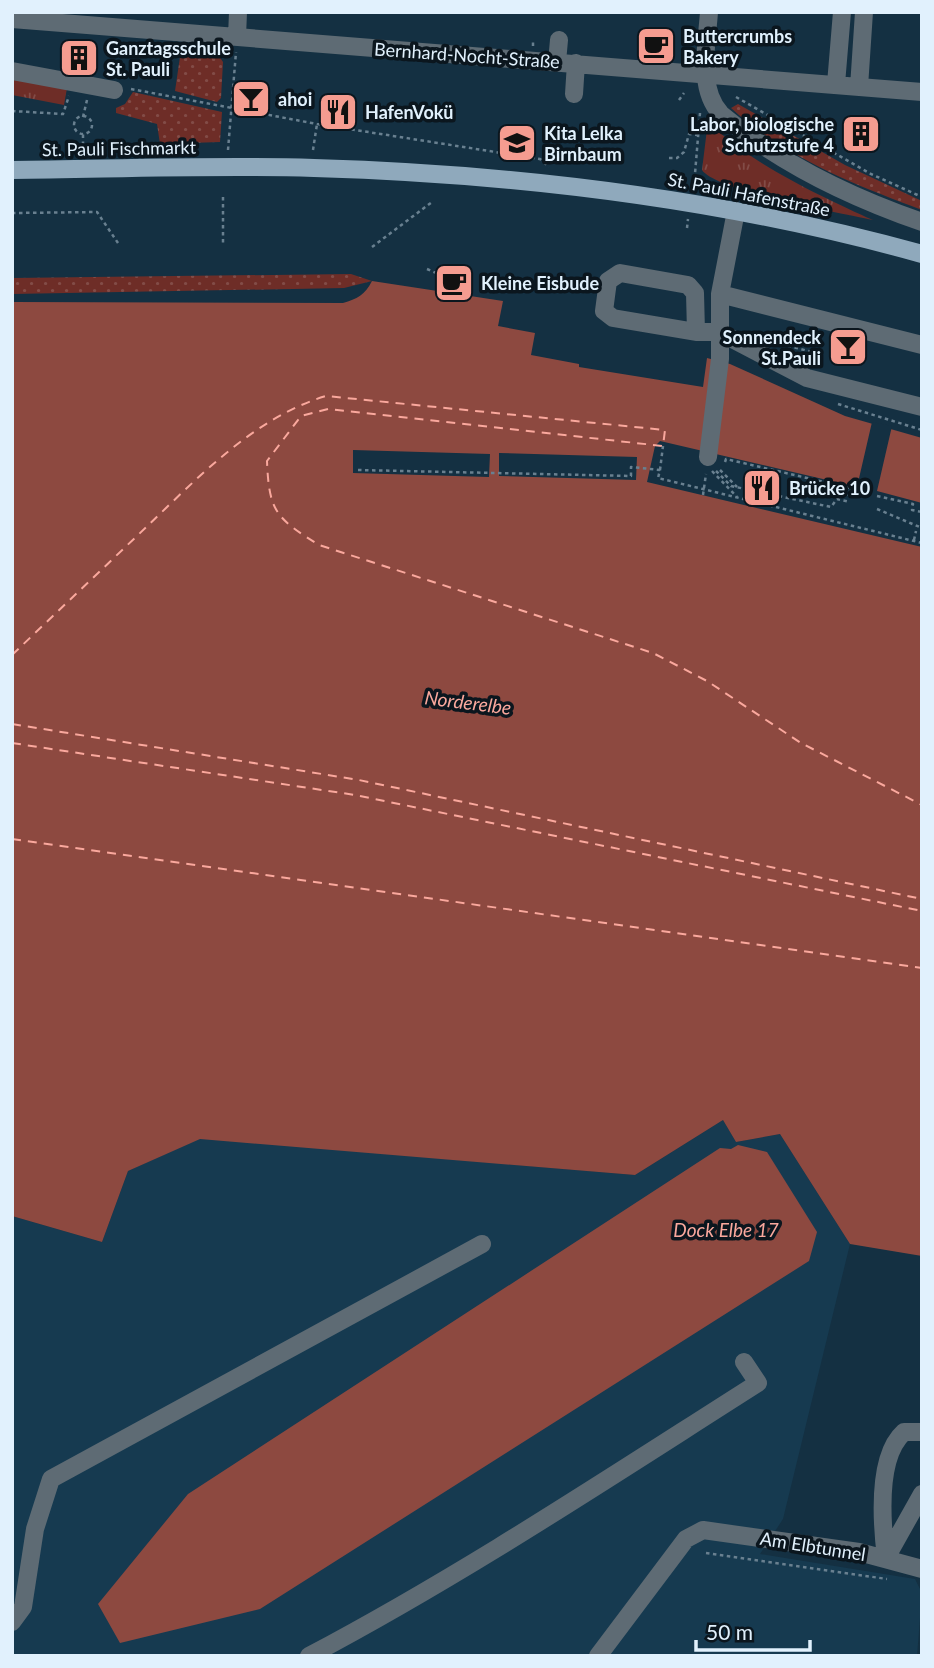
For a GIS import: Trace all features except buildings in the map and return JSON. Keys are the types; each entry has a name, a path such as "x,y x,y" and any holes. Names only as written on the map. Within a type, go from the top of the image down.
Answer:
{"main road":[{"name":"St. Pauli Hafenstraße","path":"227,168 386,170 566,184 736,211 922,254"},
{"name":"St. Pauli Fischmarkt","path":"12,170 227,168"}],"street":[{"path":"237,37 238,12"},
{"path":"709,12 706,73 715,107 757,142 800,168 858,197 922,222"},
{"path":"830,84 831,12"},
{"path":"830,84 842,12"},
{"path":"859,87 864,12"},
{"name":"Bernhard-Nocht-Straße","path":"12,19 77,22 922,92"},
{"path":"557,62 559,40"},
{"path":"573,94 576,63"},
{"path":"12,71 114,90"},
{"path":"714,464 720,359 720,294 736,211"},
{"path":"696,332 695,293 688,285 620,273 608,281 604,311 613,318 696,332 719,332 807,378 922,407"},
{"path":"720,294 922,345"},
{"path":"12,1622 23,1607 35,1529 51,1479 482,1244"},
{"path":"309,1656 379,1619 500,1546 758,1383 744,1362"},
{"path":"887,1558 881,1518 889,1458 894,1444 904,1433 922,1432"},
{"path":"887,1558 922,1494"},
{"name":"Am Elbtunnel","path":"598,1656 686,1539 703,1530 887,1558 922,1569"}],"path":[{"path":"229,142 235,66"},
{"path":"12,111 63,114 71,83"},
{"path":"114,90 122,88 317,124 540,159 566,184"},
{"path":"679,100 684,93"},
{"path":"736,97 872,174 922,197"},
{"path":"83,117 85,109"},
{"path":"75,117 83,117 93,125 92,131 83,134 72,128 75,117"},
{"path":"693,190 699,120"},
{"path":"313,144 317,124"},
{"path":"669,158 677,158 682,154 689,134 698,135"},
{"path":"223,197 223,246"},
{"path":"372,247 432,202"},
{"path":"12,213 97,212 120,246"},
{"path":"687,229 689,216"},
{"path":"427,269 452,280"},
{"path":"663,446 658,478 922,542"},
{"path":"726,458 850,488 854,494 841,493 831,507 737,487 714,464 726,458"},
{"path":"714,464 737,496"},
{"path":"358,470 631,476 631,467 660,470"},
{"path":"703,495 706,478"},
{"path":"877,496 913,504 912,510 921,512"},
{"path":"836,499 850,502"},
{"path":"877,509 922,528"},
{"path":"914,540 916,531"},
{"path":"706,1553 887,1579"}],"shaded area":[{"path":"723,1120 736,1142 780,1134 850,1244 783,1519 760,1554 915,1579 922,1593 917,1656 12,1656 12,1216 102,1242 128,1171 200,1138 635,1175"}],"green space":[{"path":"181,50 217,53 223,62 221,98 217,102 175,91"},
{"path":"12,77 67,88 64,105 12,95"},
{"path":"133,92 222,112 220,142 160,144 157,124 116,113 116,108 125,104"},
{"path":"738,104 845,165 922,201 922,210 846,180 797,155 731,108"},
{"path":"708,121 742,150 764,164 809,190 873,220 754,193 712,178 702,170"},
{"path":"351,274 372,281 344,288 12,294 12,278"}],"water":[{"name":"Norderelbe","path":"372,281 503,301 498,326 535,333 531,355 579,364 579,367 703,387 707,358 730,364 845,416 922,438 922,1256 850,1244 780,1134 736,1142 723,1120 635,1175 200,1139 128,1171 102,1242 12,1216 12,302 343,303 360,296"},
{"name":"Dock Elbe 17","path":"738,1145 767,1152 817,1232 809,1261 260,1609 120,1643 98,1604 188,1494 720,1148 731,1149"}],"pier":[{"path":"872,422 892,426 877,491 922,503 922,547 647,482 655,446 660,441 857,487"},
{"path":"353,450 490,454 489,477 353,473"},
{"path":"499,453 637,457 636,480 499,476"}],"ferry route":[{"path":"12,655 225,454 273,420 326,396 665,430 663,446 328,409 301,416 267,461 268,478 273,503 284,520 319,545 653,653 707,681 801,743 922,805"},
{"path":"12,724 359,780 922,899"},
{"path":"12,743 355,795 922,911"},
{"path":"12,839 922,968"}],"place":[{"name":"Buttercrumbs Bakery","path":"656,46"},
{"name":"Ganztagsschule St. Pauli","path":"79,58"},
{"name":"ahoi","path":"251,99"},
{"name":"HafenVokü","path":"338,112"},
{"name":"Labor, biologische Schutzstufe 4","path":"861,134"},
{"name":"Kita Lelka Birnbaum","path":"517,143"},
{"name":"Kleine Eisbude","path":"454,283"},
{"name":"Sonnendeck St.Pauli","path":"848,347"},
{"name":"Brücke 10","path":"762,488"}]}
